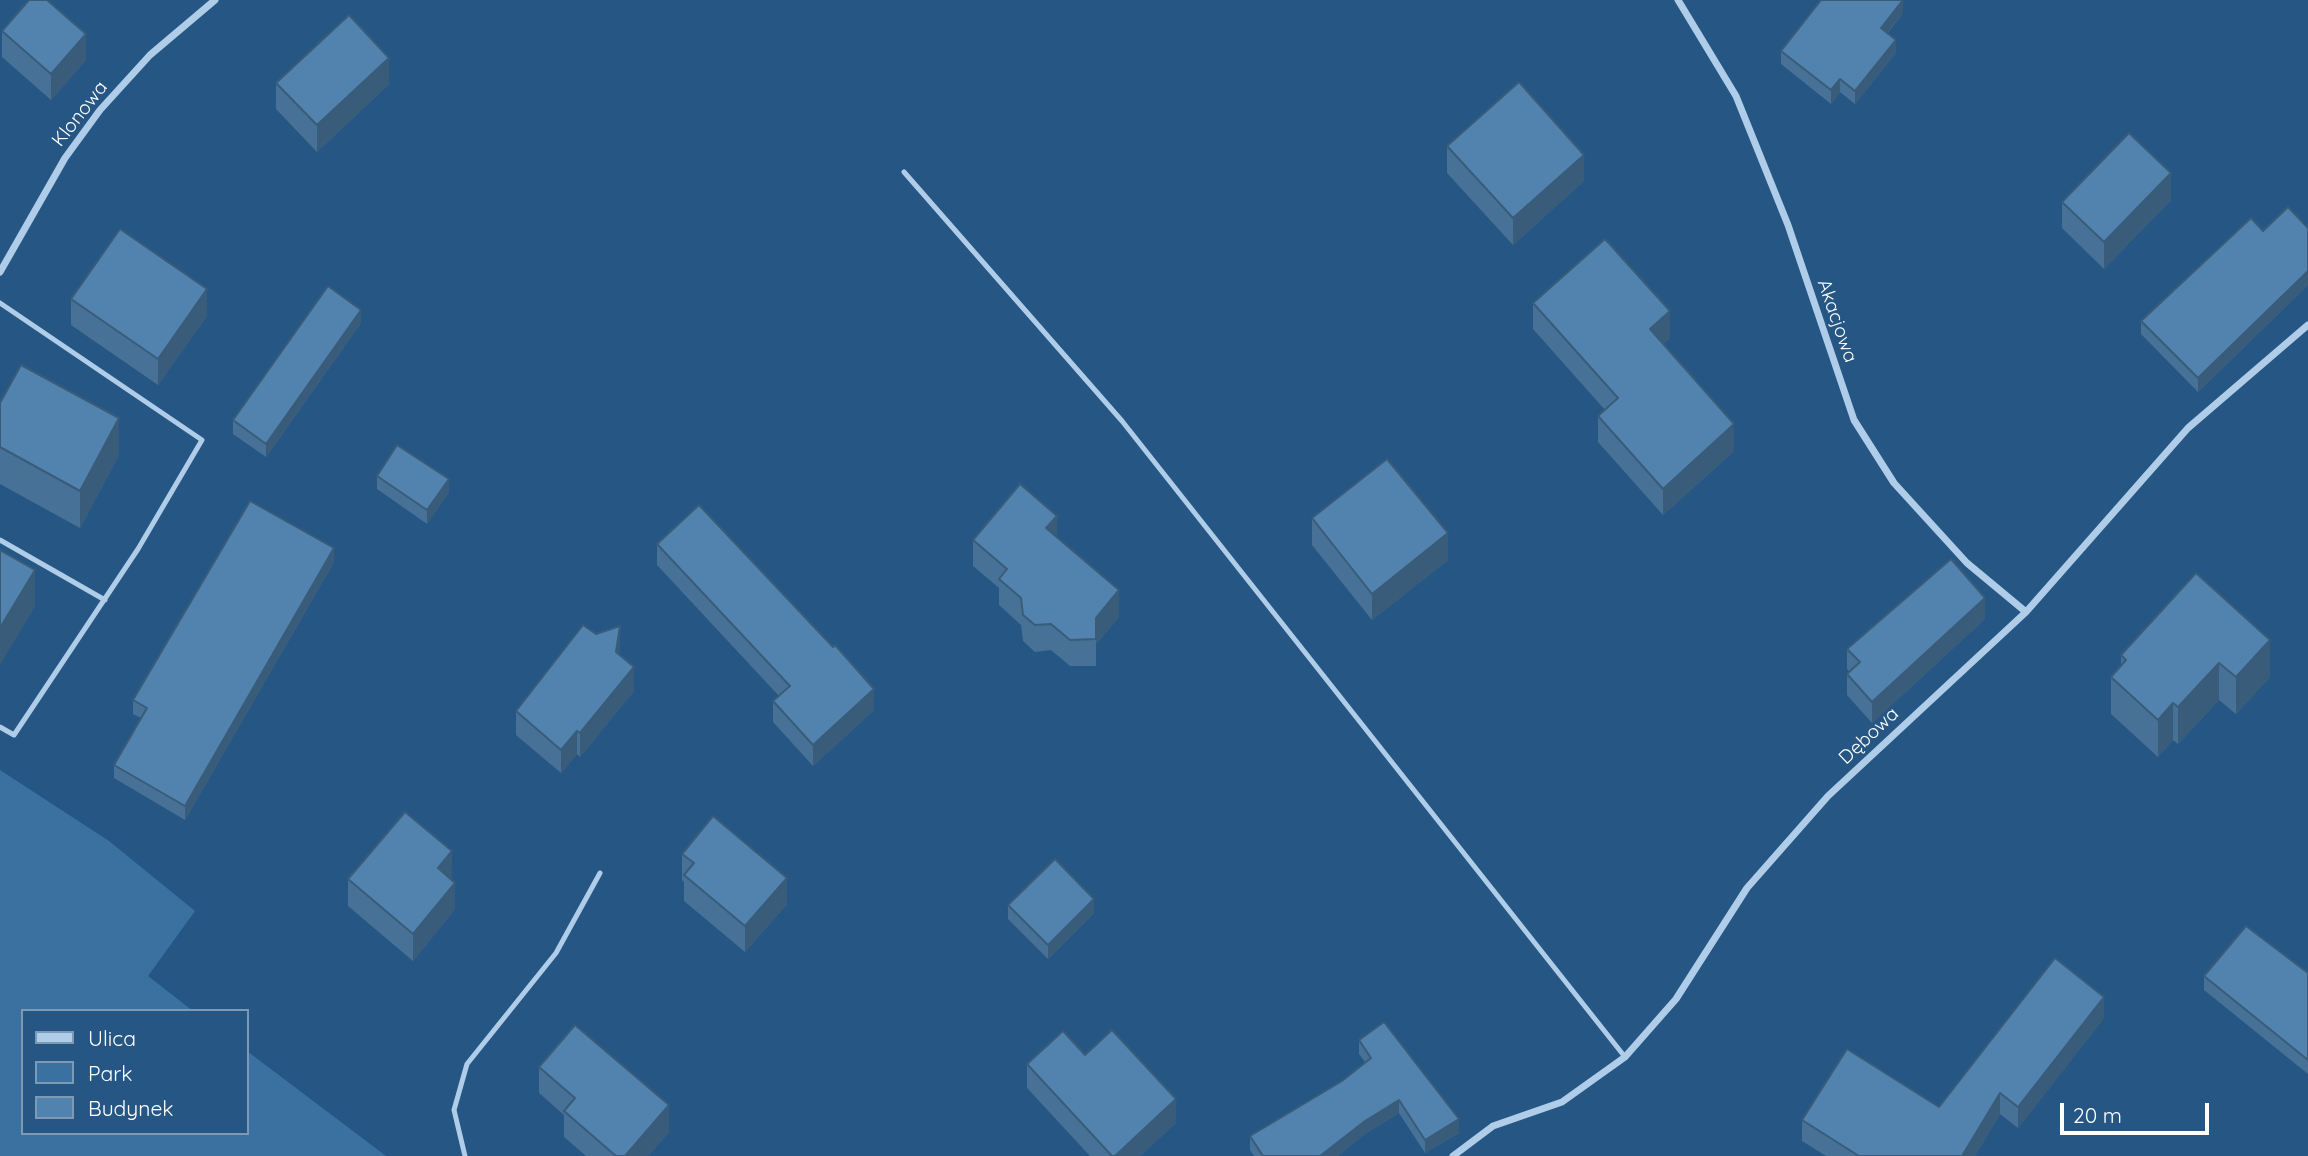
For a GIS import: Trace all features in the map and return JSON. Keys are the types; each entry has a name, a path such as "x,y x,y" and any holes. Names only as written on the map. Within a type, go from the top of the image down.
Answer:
{"street":[{"name":"Klonowa","path":"0,272 65,158 100,110 150,55 215,0"},
{"name":"Akacjowa","path":"1678,0 1736,96 1788,225 1854,420 1894,484 1966,563 2026,612"},
{"name":"Dębowa","path":"1453,1156 1493,1126 1562,1102 1625,1057 1676,999 1747,888 1828,796 2026,612 2188,428 2308,325"}],"lane":[{"path":"904,172 1122,421 1625,1057"},
{"path":"0,303 202,440 138,549 14,735 0,727"},
{"path":"0,540 105,600"},
{"path":"465,1156 454,1110 467,1064 556,953 600,873"}],"green space":[{"path":"0,770 109,841 195,911 148,976 190,1009 21,1009 21,1135 248,1135 248,1052 386,1156 0,1156"}],"building":[{"path":"29,0 47,0 86,34 51,74 2,31"},
{"path":"1821,0 1903,0 1881,28 1896,40 1855,91 1840,79 1831,90 1781,51"},
{"path":"349,15 389,58 317,125 276,83"},
{"path":"1519,82 1584,155 1513,218 1447,146"},
{"path":"2129,133 2171,173 2104,242 2062,202"},
{"path":"2288,207 2308,228 2308,271 2198,378 2141,321 2251,218 2263,231"},
{"path":"120,229 207,289 158,359 71,299"},
{"path":"1605,239 1670,311 1650,329 1734,424 1663,489 1598,416 1618,398 1533,303"},
{"path":"328,286 361,310 266,444 233,420"},
{"path":"21,365 119,418 80,491 0,447 0,403"},
{"path":"397,445 449,479 427,510 377,476"},
{"path":"1387,459 1448,533 1372,594 1312,518"},
{"path":"1020,484 1057,516 1046,528 1119,590 1096,618 1096,639 1070,640 1051,624 1035,625 1023,615 1021,598 999,579 1007,569 973,540"},
{"path":"250,501 334,548 185,806 114,765 147,708 133,700"},
{"path":"699,505 874,689 813,745 773,701 790,686 657,544"},
{"path":"0,550 35,570 0,628"},
{"path":"1951,559 1985,598 1872,702 1847,674 1860,662 1847,649"},
{"path":"2196,573 2270,640 2236,677 2219,663 2178,707 2173,703 2158,720 2111,677 2126,660 2121,655"},
{"path":"583,625 596,634 620,626 616,652 634,667 580,733 577,731 561,750 516,711"},
{"path":"405,812 452,851 438,868 455,883 413,934 348,879"},
{"path":"713,816 787,878 745,926 684,875 694,863 682,854"},
{"path":"1055,859 1094,899 1048,945 1008,905"},
{"path":"2246,926 2308,973 2308,1060 2204,976"},
{"path":"2055,958 2104,997 2018,1107 2000,1093 1962,1156 1859,1156 1802,1120 1847,1049 1939,1107"},
{"path":"1384,1022 1459,1119 1425,1140 1399,1100 1365,1121 1320,1156 1263,1156 1250,1136 1342,1081 1371,1058 1359,1040"},
{"path":"575,1025 669,1105 625,1156 616,1156 564,1111 575,1098 539,1067"},
{"path":"1112,1030 1176,1099 1115,1156 1112,1156 1027,1064 1063,1031 1085,1055"}]}
